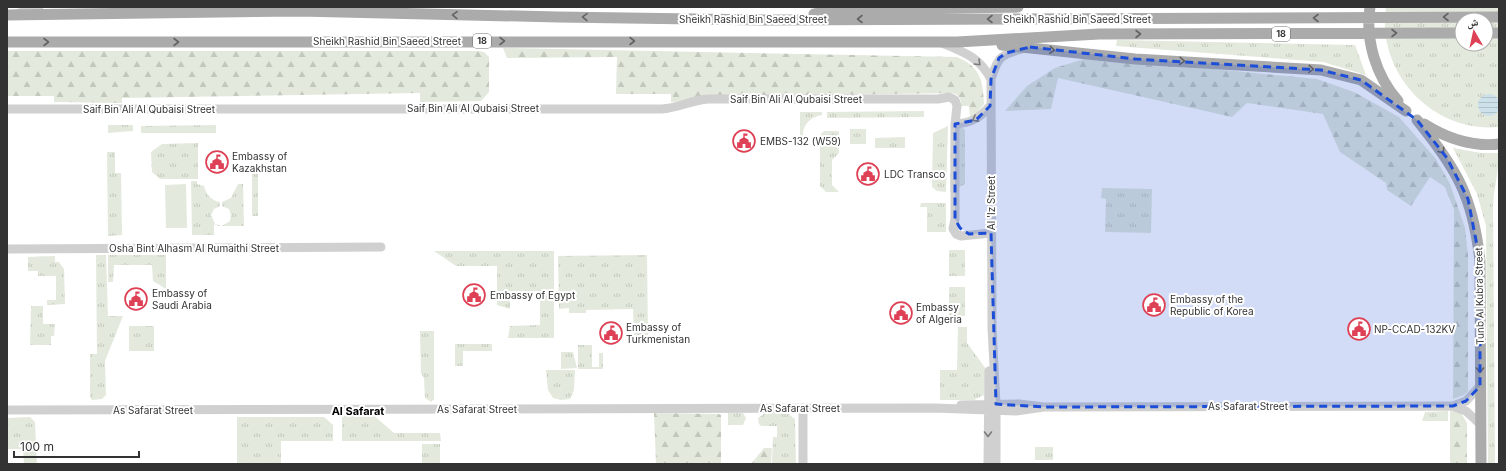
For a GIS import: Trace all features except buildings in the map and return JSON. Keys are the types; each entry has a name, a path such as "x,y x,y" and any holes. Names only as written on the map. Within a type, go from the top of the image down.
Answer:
{"main road":[{"path":"470,15 488,7"},
{"path":"547,7 558,17"},
{"path":"764,20 840,10 1018,7"},
{"path":"1370,7 1369,32 1373,54 1380,75 1392,94 1406,111"},
{"name":"Sheikh Rashid Bin Saeed Street","path":"11,15 296,9 470,15 764,20 1499,17"},
{"name":"Sheikh Rashid Bin Saeed Street","path":"7,42 936,40 958,42 1099,34 1454,33"},
{"path":"958,42 1030,47 1135,59 1321,70 1361,80 1417,120 1446,136 1479,144 1499,144"},
{"name":"Tunb Al Kubra Street","path":"1417,120 1440,148 1456,171 1473,215 1480,260 1480,464"}],"street":[{"path":"11,15 39,7"},
{"path":"936,40 970,54 991,79"},
{"name":"Al 'Iz Street","path":"988,464 992,407 991,79 999,58 1006,53 1030,47"},
{"name":"Saif Bin Ali Al Qubaisi Street","path":"7,109 662,109 676,108 696,101 708,99 938,99 949,102 956,113 955,219 960,228 969,234 991,233"},
{"path":"955,124 966,124 976,120 990,106"},
{"name":"Osha Bint Alhasm Al Rumaithi Street","path":"7,249 381,247"},
{"name":"As Safarat Street","path":"7,410 992,407 1016,411 1044,407 1453,406 1466,401 1480,386"},
{"name":"As Safarat Street","path":"1453,406 1466,411 1481,426"},
{"name":"Al 'Iz Street","path":"992,407 996,464"},
{"path":"803,408 803,464"}],"highlighted area":[{"path":"1030,47 1135,59 1321,70 1361,80 1417,120 1447,158 1468,199 1480,261 1480,386 1466,401 1453,406 1044,407 996,404 991,233 969,234 960,228 955,219 955,124 976,120 990,106 991,79 999,58 1006,53"}],"green space":[{"path":"1386,7 1499,7 1499,127 1475,126 1452,120 1432,109 1414,94 1400,76 1390,54 1385,31"},
{"path":"1117,40 1355,45 1366,75 1323,62 1116,46"},
{"path":"503,48 957,57 971,65 979,75 983,88 984,104 977,113 970,117 969,106 961,106 959,97 956,94 951,93 774,96 671,102 671,94 616,94 617,57 507,58"},
{"path":"7,51 478,51 484,52 489,57 489,92 481,101 420,102 420,93 122,98 122,103 54,102 54,96 7,96"},
{"path":"1090,57 1317,79 1354,92 1399,117 1436,159 1450,184 1465,228 1468,255 1468,391 1464,395 1453,399 1454,210 1445,187 1430,177 1411,206 1387,190 1386,183 1340,152 1323,114 1247,103 1232,117 1058,78 1051,109 1005,111 1027,86 1055,68"},
{"path":"924,111 924,117 827,118 827,112"},
{"path":"800,112 822,112 822,115 810,120 805,125 803,137 800,137"},
{"path":"108,125 133,125 133,131 108,133"},
{"path":"216,125 216,133 141,133 141,126"},
{"path":"951,125 960,125 965,130 965,184 950,192"},
{"path":"948,126 946,192 937,191 932,187 933,133"},
{"path":"850,129 866,129 866,144 850,144"},
{"path":"824,131 839,132 839,153 832,160 832,185 839,192 826,192 820,186 820,135"},
{"path":"905,137 905,148 875,148 875,138"},
{"path":"198,143 198,179 160,179 152,172 151,152 162,144"},
{"path":"1453,148 1481,153 1499,153 1493,205 1495,464 1488,464 1486,226 1477,194"},
{"path":"107,152 115,152 115,173 121,173 122,235 108,236"},
{"path":"252,169 258,169 258,216 252,216"},
{"path":"191,181 197,181 197,184 204,186 210,197 220,202 220,206 214,209 211,215 215,224 222,226 214,224 214,235 192,235"},
{"path":"243,181 244,226 222,226 230,221 231,215 229,209 222,206 222,202 231,198 238,184 243,184"},
{"path":"186,184 187,228 166,228 165,185"},
{"path":"1102,188 1152,189 1151,233 1105,232 1106,199 1101,198"},
{"path":"921,203 946,203 946,232 927,232 927,207 920,207"},
{"path":"949,250 965,250 965,276 949,276"},
{"path":"434,251 554,251 554,338 508,338 510,326 540,325 540,291 510,291 510,309 497,305 497,266 456,266"},
{"path":"96,255 106,255 108,316 123,316 105,361 106,395 102,399 92,400 90,397 90,354 97,354"},
{"path":"108,255 166,255 166,289 153,281 152,265 114,265 113,282 108,282"},
{"path":"647,255 648,338 634,339 633,309 586,310 586,313 569,313 569,308 559,309 558,256"},
{"path":"55,256 55,262 59,262 64,269 65,304 47,305 47,300 56,300 56,276 38,276 38,271 28,271 28,257"},
{"path":"949,287 965,287 965,316 949,316"},
{"path":"31,306 43,306 43,324 55,324 54,336 51,336 51,345 30,345"},
{"path":"129,326 154,326 154,351 129,351"},
{"path":"958,327 967,327 967,343 986,369 984,395 974,400 940,400 940,370 957,370"},
{"path":"420,331 434,331 434,399 431,402 425,398 424,378 421,373"},
{"path":"455,344 492,344 492,351 463,351 463,366 455,366"},
{"path":"578,345 592,345 592,367 599,367 599,353 603,353 603,369 578,369"},
{"path":"561,352 573,352 577,368 561,369"},
{"path":"546,370 575,370 574,390 570,399 561,400 553,398 548,390"},
{"path":"1448,411 1448,421 1422,421 1425,412"},
{"path":"1450,411 1461,413 1467,423 1467,464 1450,464"},
{"path":"654,413 721,415 721,464 656,464"},
{"path":"728,413 743,413 746,418 743,425 728,425"},
{"path":"765,413 787,413 795,419 796,464 772,464 773,437 777,437 777,426 761,426 759,424 758,418"},
{"path":"346,414 372,414 394,433 440,433 441,441 342,441 342,418"},
{"path":"30,417 35,422 37,464 24,464 23,449 7,449 7,418"},
{"path":"237,417 324,417 333,425 333,441 281,441 281,464 237,464"},
{"path":"422,444 440,444 440,464 422,464"},
{"path":"1035,447 1053,447 1053,460 1035,460"},
{"path":"764,448 772,448 771,464 751,464"}],"water":[{"path":"1489,94 1497,97 1500,105 1497,113 1489,116 1481,113 1478,105 1481,97"}],"place":[{"name":"EMBS-132 (W59)","path":"744,141"},
{"name":"Embassy of Kazakhstan","path":"217,162"},
{"name":"LDC Transco","path":"868,174"},
{"name":"Embassy of Egypt","path":"474,295"},
{"name":"Embassy of Saudi Arabia","path":"136,299"},
{"name":"Embassy of the Republic of Korea","path":"1154,305"},
{"name":"Embassy of Algeria","path":"901,313"},
{"name":"NP-CCAD-132KV","path":"1359,329"},
{"name":"Embassy of Turkmenistan","path":"611,333"}],"district":[{"name":"Al Safarat","path":"358,411"}]}
